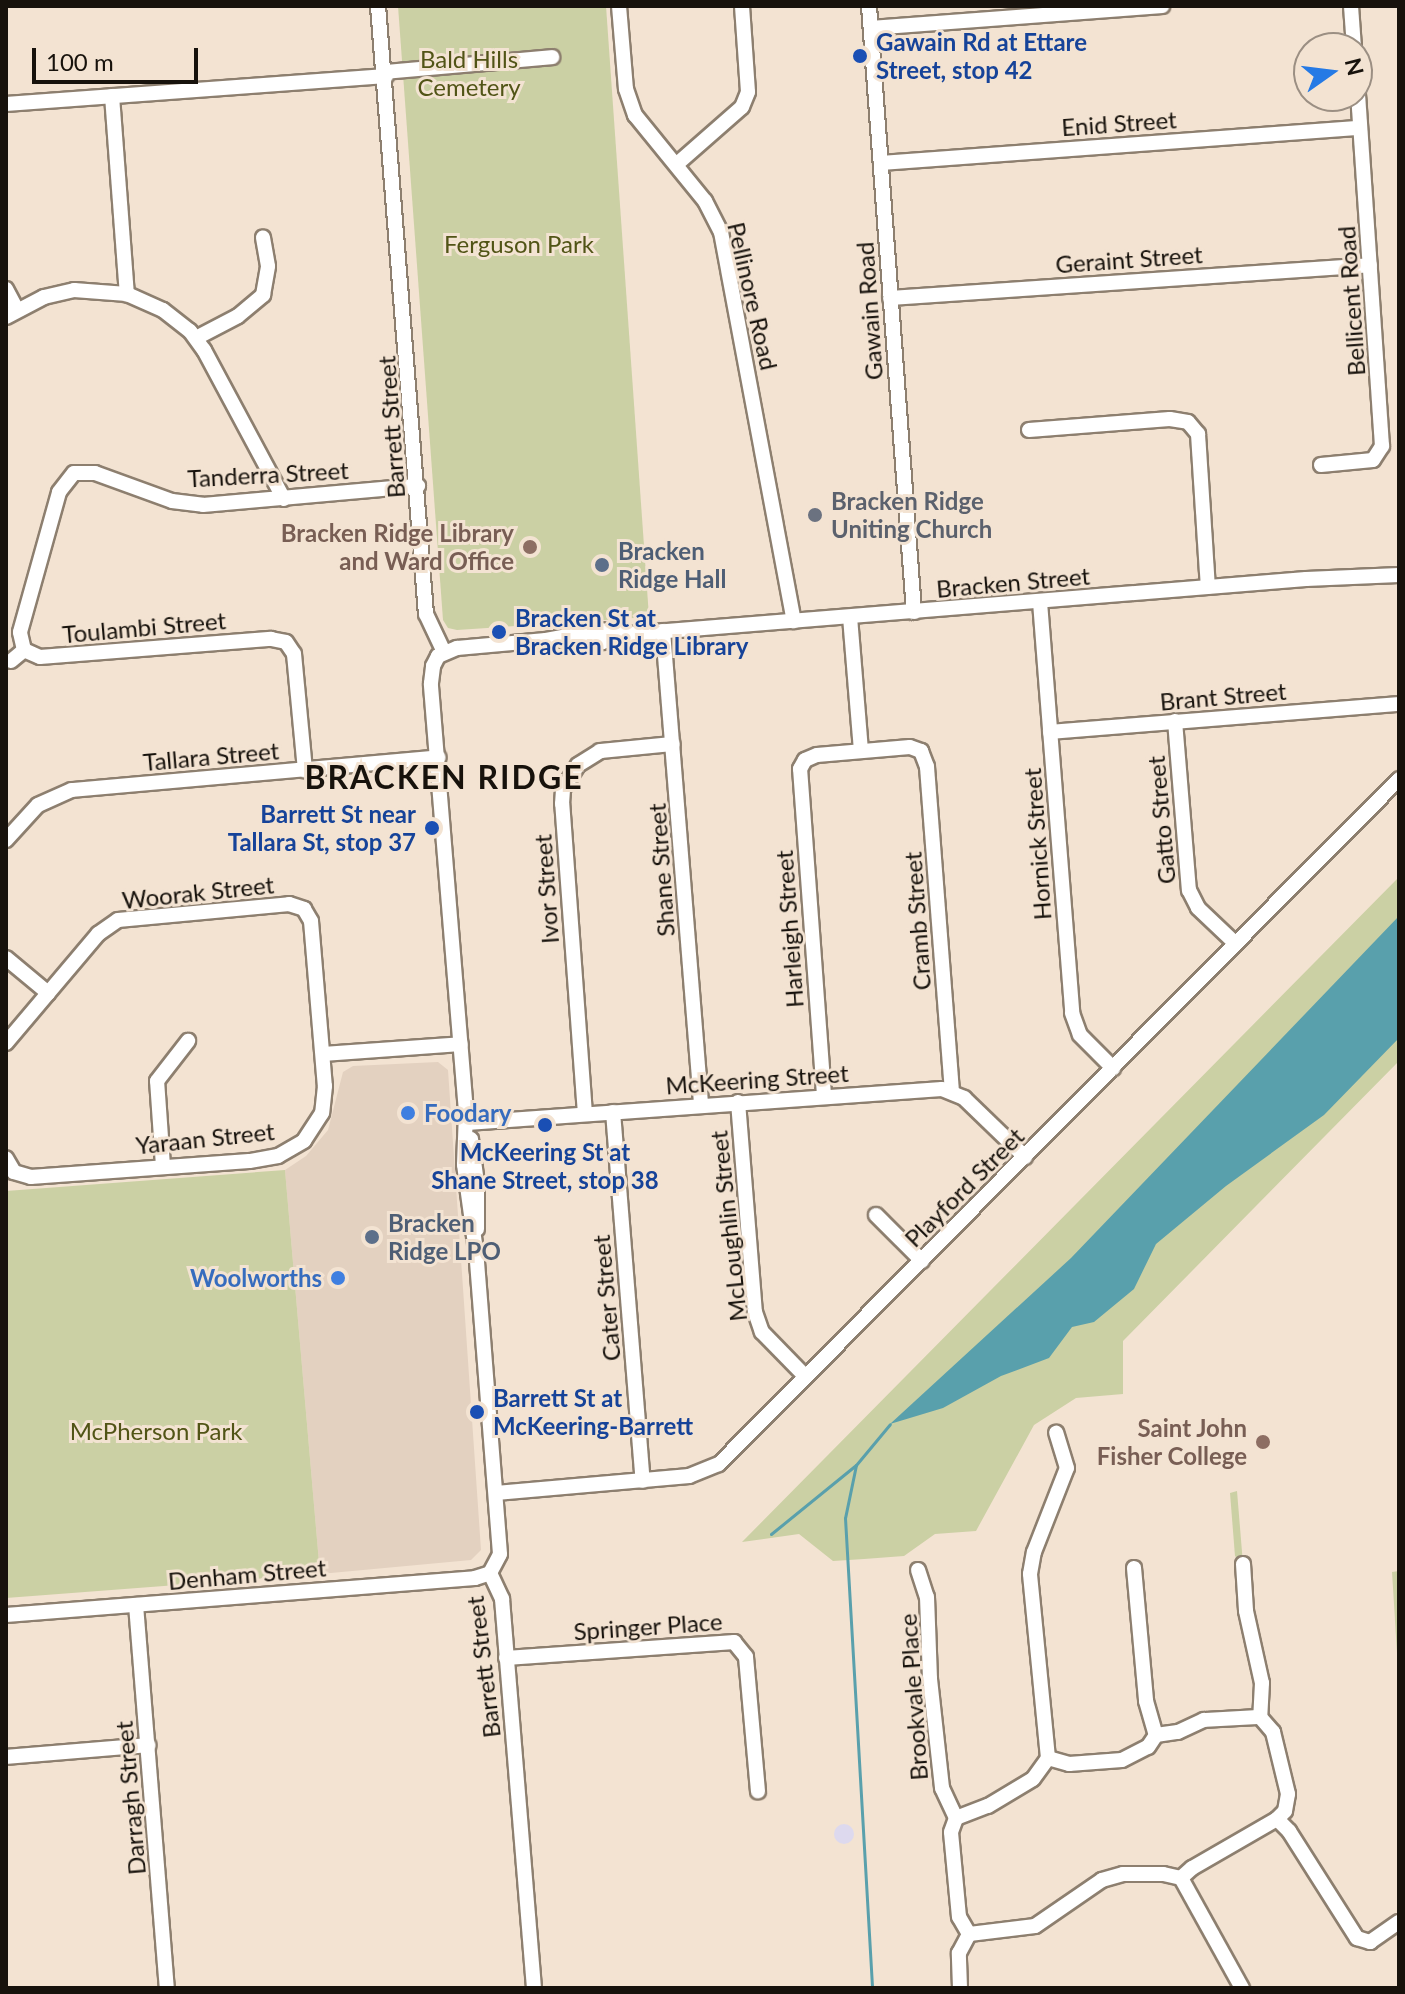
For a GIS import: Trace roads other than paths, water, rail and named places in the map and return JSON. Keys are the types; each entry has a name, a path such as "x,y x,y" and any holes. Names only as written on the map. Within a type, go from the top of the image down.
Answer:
{"street":[{"name":"Barrett Street","path":"378,6 386,74 426,614 444,652 435,661 431,674 467,1123 464,1165 476,1251 496,1493 499,1561 490,1573 502,1599 534,1988"},
{"name":"Pellinore Road","path":"619,6 626,89 635,115 705,201 721,232 794,621"},
{"path":"677,164 742,107 748,92 742,6"},
{"name":"Gawain Road","path":"869,6 914,612"},
{"path":"871,28 1162,6"},
{"path":"1351,6 1353,32"},
{"path":"6,104 386,74 552,57"},
{"path":"112,96 127,294"},
{"name":"Bellicent Road","path":"1321,465 1373,460 1382,446 1359,112"},
{"name":"Enid Street","path":"881,163 1360,128"},
{"path":"196,338 238,316 263,295 268,266 263,237"},
{"name":"Geraint Street","path":"890,298 1370,265"},
{"path":"6,289 11,314 44,297 74,290 127,294 163,310 196,338 284,499"},
{"path":"1029,430 1170,419 1188,422 1198,434 1208,587"},
{"name":"Tanderra Street","path":"24,650 20,632 59,492 74,473 95,473 187,503 284,499 418,486"},
{"name":"Bracken Street","path":"444,652 474,645 546,640 600,630 630,634 1208,587 1399,575"},
{"name":"Hornick Street","path":"1040,602 1072,1013 1080,1035 1113,1068"},
{"path":"850,617 861,751"},
{"name":"Shane Street","path":"663,631 701,1105"},
{"name":"Toulambi Street","path":"24,650 40,657 287,636 294,654 305,770"},
{"path":"11,661 24,650"},
{"name":"Brant Street","path":"1050,732 1399,704"},
{"name":"Gatto Street","path":"1175,721 1189,890 1198,908 1236,944"},
{"name":"Ivor Street","path":"585,1114 563,789 578,765 600,751 673,744"},
{"name":"Cramb Street","path":"861,751 925,747 952,1090"},
{"name":"Harleigh Street","path":"824,1095 800,777 801,756 861,751"},
{"name":"Tallara Street","path":"6,840 38,805 72,790 439,757"},
{"name":"Playford Street","path":"496,1493 699,1474 719,1464 1399,779"},
{"name":"Woorak Street","path":"6,1043 98,934 118,920 289,904 304,909"},
{"name":"Yaraan Street","path":"6,1158 14,1172 31,1177 249,1161 291,1150 313,1130 322,1113 323,1054 313,928 304,909"},
{"path":"6,958 48,993"},
{"path":"163,1166 157,1081 188,1041"},
{"path":"323,1054 461,1044"},
{"path":"952,1090 1025,1157"},
{"name":"McKeering Street","path":"467,1123 824,1095 952,1090"},
{"name":"McLoughlin Street","path":"738,1102 755,1312 762,1332 805,1376"},
{"name":"Cater Street","path":"613,1112 643,1481"},
{"path":"876,1215 922,1261"},
{"path":"969,1934 959,1917 951,1832 956,1818 988,1806 1033,1779 1048,1758 1030,1574 1034,1552 1067,1468 1056,1433"},
{"path":"1181,1878 1192,1868 1277,1819 1285,1811 1288,1794 1273,1732 1260,1717 1262,1683 1246,1611 1243,1564"},
{"path":"1134,1568 1146,1701 1156,1735"},
{"name":"Brookvale Place","path":"918,1570 927,1597 930,1679 942,1788 956,1818"},
{"name":"Denham Street","path":"6,1615 475,1578 490,1573"},
{"name":"Darragh Street","path":"136,1605 167,1988"},
{"name":"Springer Place","path":"506,1658 734,1642 746,1657 758,1791"},
{"path":"1048,1758 1069,1764 1122,1760 1141,1752 1156,1735 1178,1732 1204,1720 1260,1717"},
{"path":"6,1757 148,1745"},
{"path":"1277,1819 1289,1831 1357,1938 1370,1942 1399,1922"},
{"path":"969,1934 1035,1926 1102,1880 1123,1874 1163,1874 1181,1878 1242,1988"},
{"path":"960,1988 959,1953 969,1934"}],"water":[{"path":"1399,916 1399,1038 1324,1115 1226,1186 1156,1244 1134,1289 1094,1322 1072,1327 1049,1358 1001,1376 943,1408 890,1424 1071,1258"}],"waterway":[{"path":"771,1534 856,1465 890,1424"},
{"path":"856,1465 845,1518 872,1988"}],"place":[{"name":"Gawain Rd at Ettare Street, stop 42","path":"860,56"},
{"name":"Bracken Ridge Uniting Church","path":"815,515"},
{"name":"Bracken Ridge Library and Ward Office","path":"530,547"},
{"name":"Bracken Ridge Hall","path":"602,565"},
{"name":"Bracken St at Bracken Ridge Library","path":"499,632"},
{"name":"Barrett St near Tallara St, stop 37","path":"432,828"},
{"name":"Foodary","path":"408,1113"},
{"name":"McKeering St at Shane Street, stop 38","path":"545,1125"},
{"name":"Bracken Ridge LPO","path":"372,1237"},
{"name":"Woolworths","path":"338,1278"},
{"name":"Barrett St at McKeering-Barrett","path":"477,1412"},
{"name":"Saint John Fisher College","path":"1263,1442"}],"district":[{"name":"BRACKEN RIDGE","path":"444,777"}],"park label":[{"name":"Bald Hills Cemetery","path":"469,73"},
{"name":"Ferguson Park","path":"519,244"},
{"name":"McPherson Park","path":"156,1431"}]}
